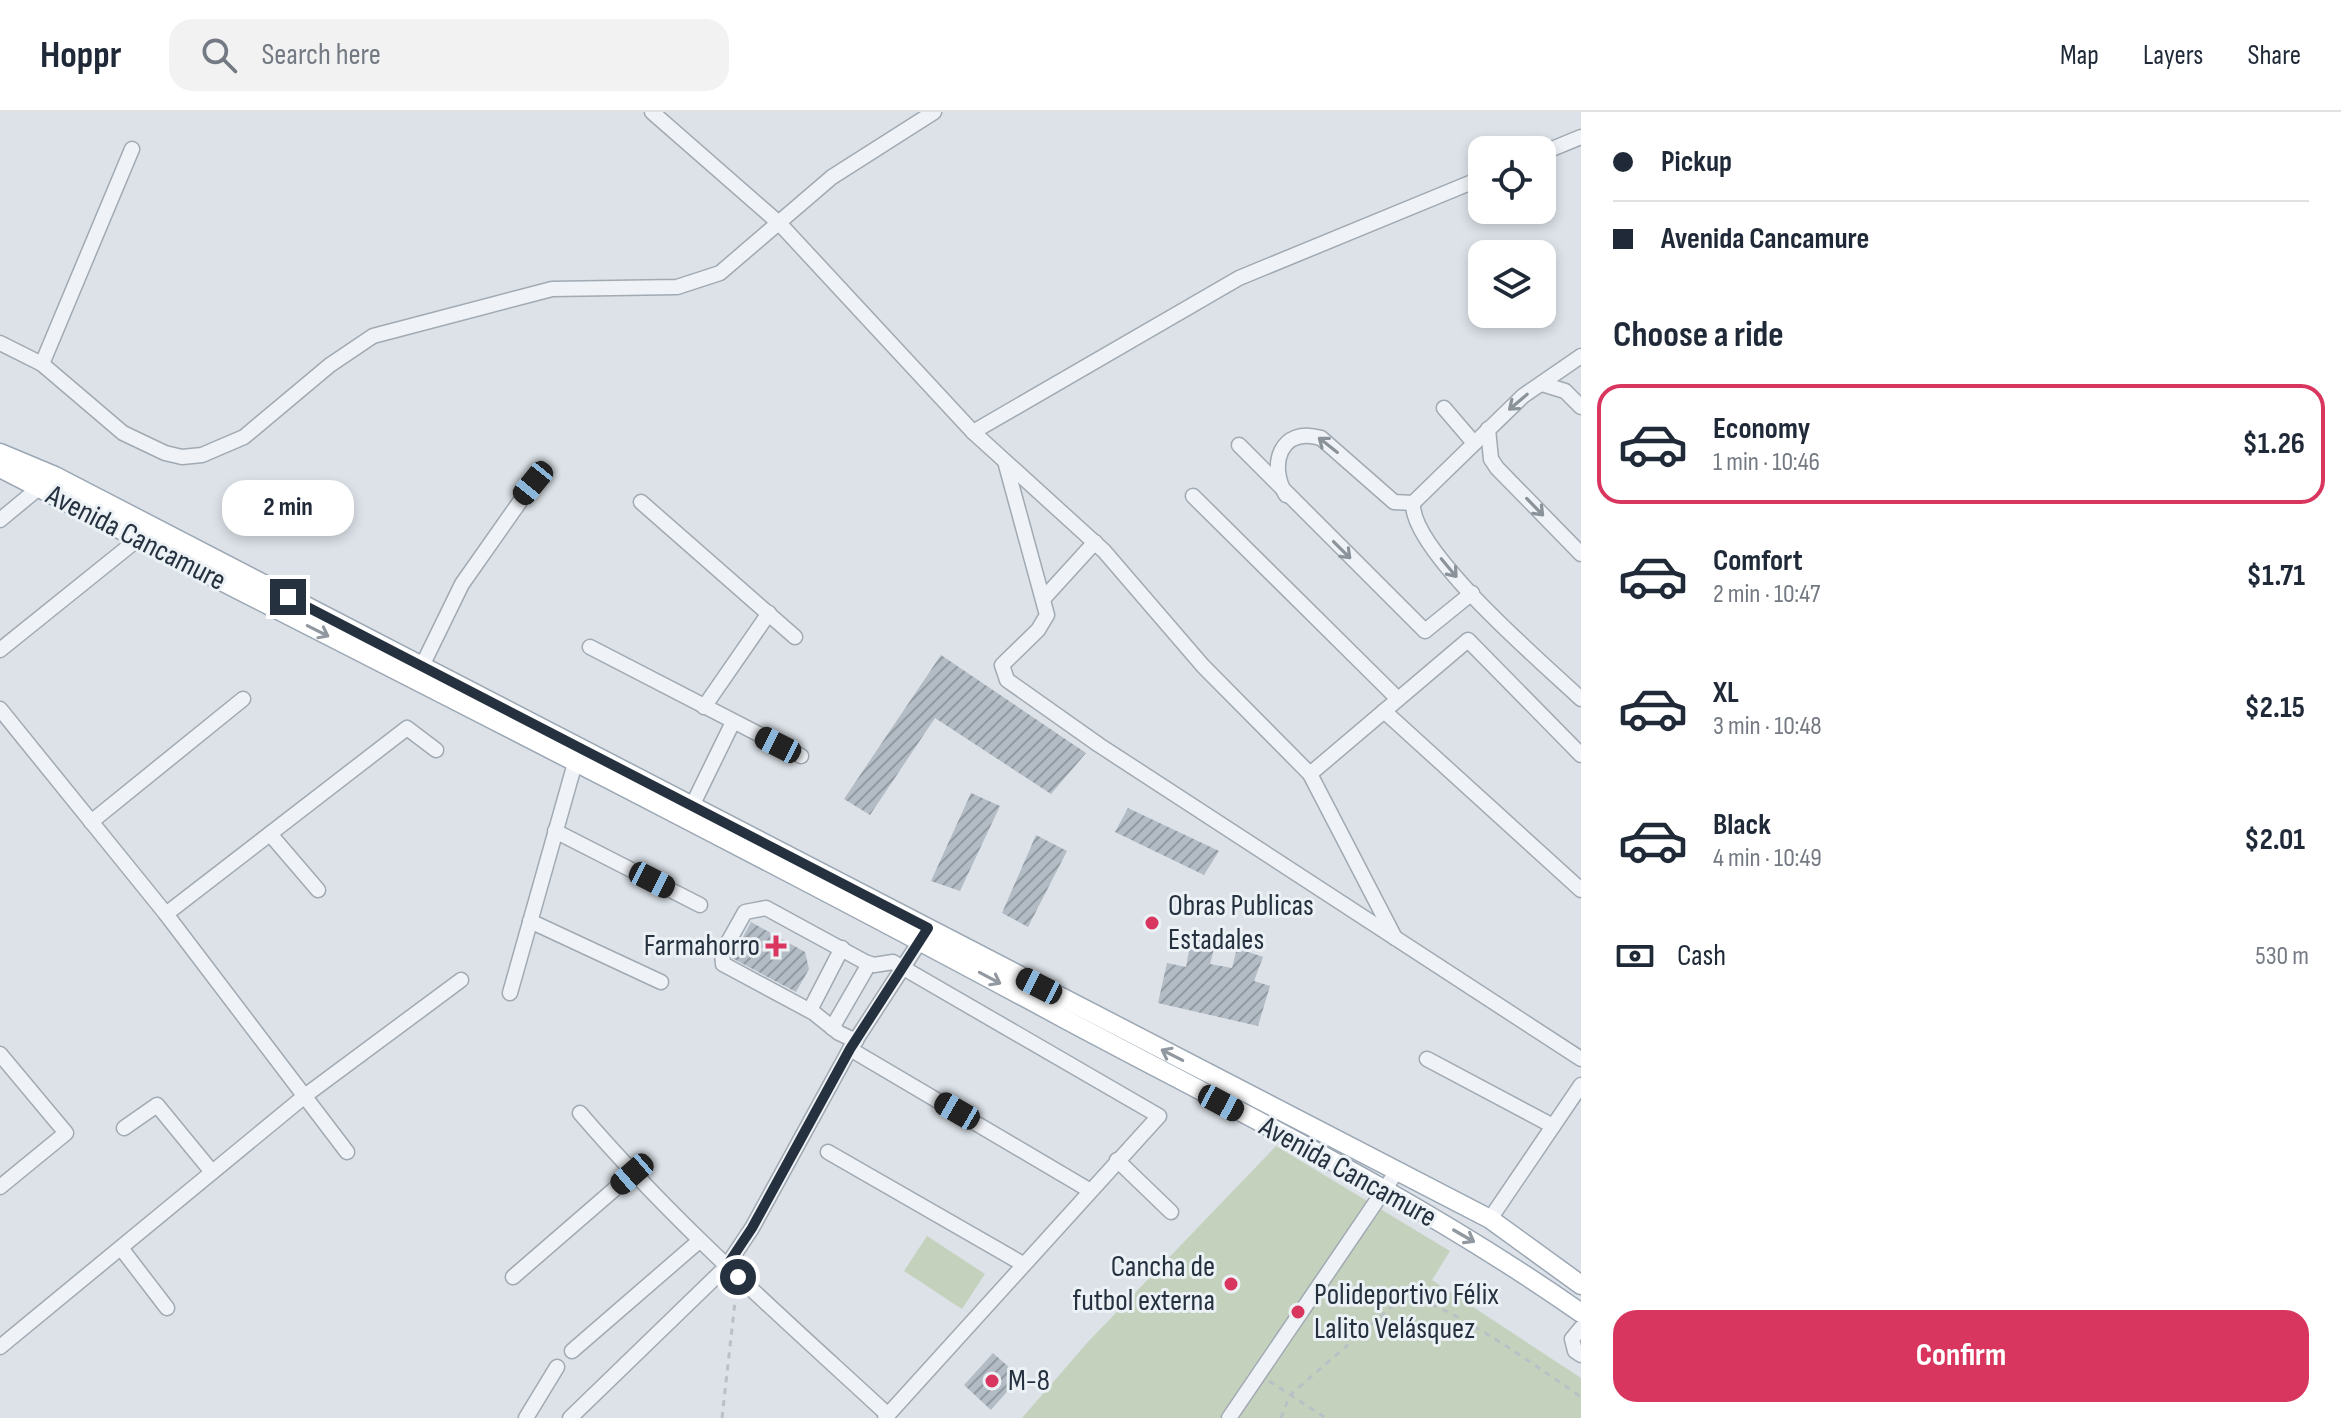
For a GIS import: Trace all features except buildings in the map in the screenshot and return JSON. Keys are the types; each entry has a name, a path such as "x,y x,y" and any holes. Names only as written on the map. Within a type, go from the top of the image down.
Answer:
{"main road":[{"name":"Avenida Cancamure","path":"0,453 55,476 692,806 1385,1191 1508,1262 1581,1313"},
{"name":"Avenida Cancamure","path":"0,468 575,763 924,934 1490,1219 1581,1285"}],"street":[{"path":"652,112 780,224 973,432 1095,542 1203,666 1310,774 1395,938"},
{"path":"0,343 42,364 123,433 165,453 182,457 202,455 244,437 330,365 373,336 552,289 677,287 720,273 832,177 934,112"},
{"path":"1556,147 1581,137"},
{"path":"42,364 132,149"},
{"path":"973,432 1239,278 1468,184"},
{"path":"1581,356 1488,429 1413,503 1412,516 1418,531 1472,593 1581,699"},
{"path":"1565,368 1565,391"},
{"path":"1542,384 1565,391 1581,407"},
{"path":"1444,408 1474,443"},
{"path":"1488,429 1491,459 1581,554"},
{"path":"1286,495 1276,470 1279,454 1297,437 1314,436 1321,438 1394,502 1413,503"},
{"path":"1239,445 1425,631 1472,593"},
{"path":"1460,456 1491,459"},
{"path":"1006,462 1044,598 1045,621 1002,665 1007,680 1099,745 1581,1059"},
{"path":"0,520 55,476"},
{"path":"422,666 462,584 533,483"},
{"path":"1193,496 1398,699"},
{"path":"641,502 795,637"},
{"path":"0,650 154,527"},
{"path":"1044,598 1095,542"},
{"path":"704,707 769,613"},
{"path":"1310,774 1468,640 1581,755"},
{"path":"590,647 801,756"},
{"path":"91,822 243,699"},
{"path":"0,709 166,914 347,1152"},
{"path":"1384,711 1581,890"},
{"path":"692,806 733,722"},
{"path":"166,914 407,728 436,750"},
{"path":"510,993 575,763"},
{"path":"555,831 700,905"},
{"path":"270,834 318,890"},
{"path":"580,1113 632,1174 698,1242 887,1416 1159,1116 893,962 869,964 759,907 745,912 722,953 723,964 810,1010 853,1045 1089,1190"},
{"path":"530,921 661,982"},
{"path":"570,1418 726,1267 752,1228 853,1045 924,934"},
{"path":"810,1010 842,948"},
{"path":"832,1028 869,964"},
{"path":"0,1347 306,1095 461,980"},
{"path":"0,1054 66,1133 0,1187"},
{"path":"1427,1059 1553,1126"},
{"path":"1490,1219 1581,1085"},
{"path":"124,1128 157,1105 212,1172"},
{"path":"828,1152 1023,1264"},
{"path":"1117,1160 1171,1212"},
{"path":"1229,1418 1397,1171"},
{"path":"513,1277 632,1174"},
{"path":"572,1351 698,1242"},
{"path":"121,1248 167,1308"},
{"path":"1581,1328 1572,1339 1575,1351 1581,1355"},
{"path":"526,1418 557,1367"}],"path":[{"path":"722,1418 738,1277"},
{"path":"1281,1418 1290,1395 1403,1297 1418,1296 1447,1311 1581,1397"},
{"path":"1257,1374 1326,1418"}],"green space":[{"name":"Polideportivo Félix Lalito Velásquez","path":"1276,1146 1450,1251 1432,1280 1581,1378 1581,1418 1022,1418 1087,1343"},
{"path":"927,1236 985,1274 962,1309 904,1271"}],"place":[{"name":"Obras Publicas Estadales","path":"1152,923"},
{"name":"Farmahorro","path":"776,946"},
{"name":"Cancha de futbol externa","path":"1231,1284"},
{"name":"Polideportivo Félix Lalito Velásquez","path":"1298,1312"},
{"name":"M-8","path":"992,1381"}],"route":[{"path":"288,597 928,928 850,1049 752,1228 726,1267 738,1277"}]}
